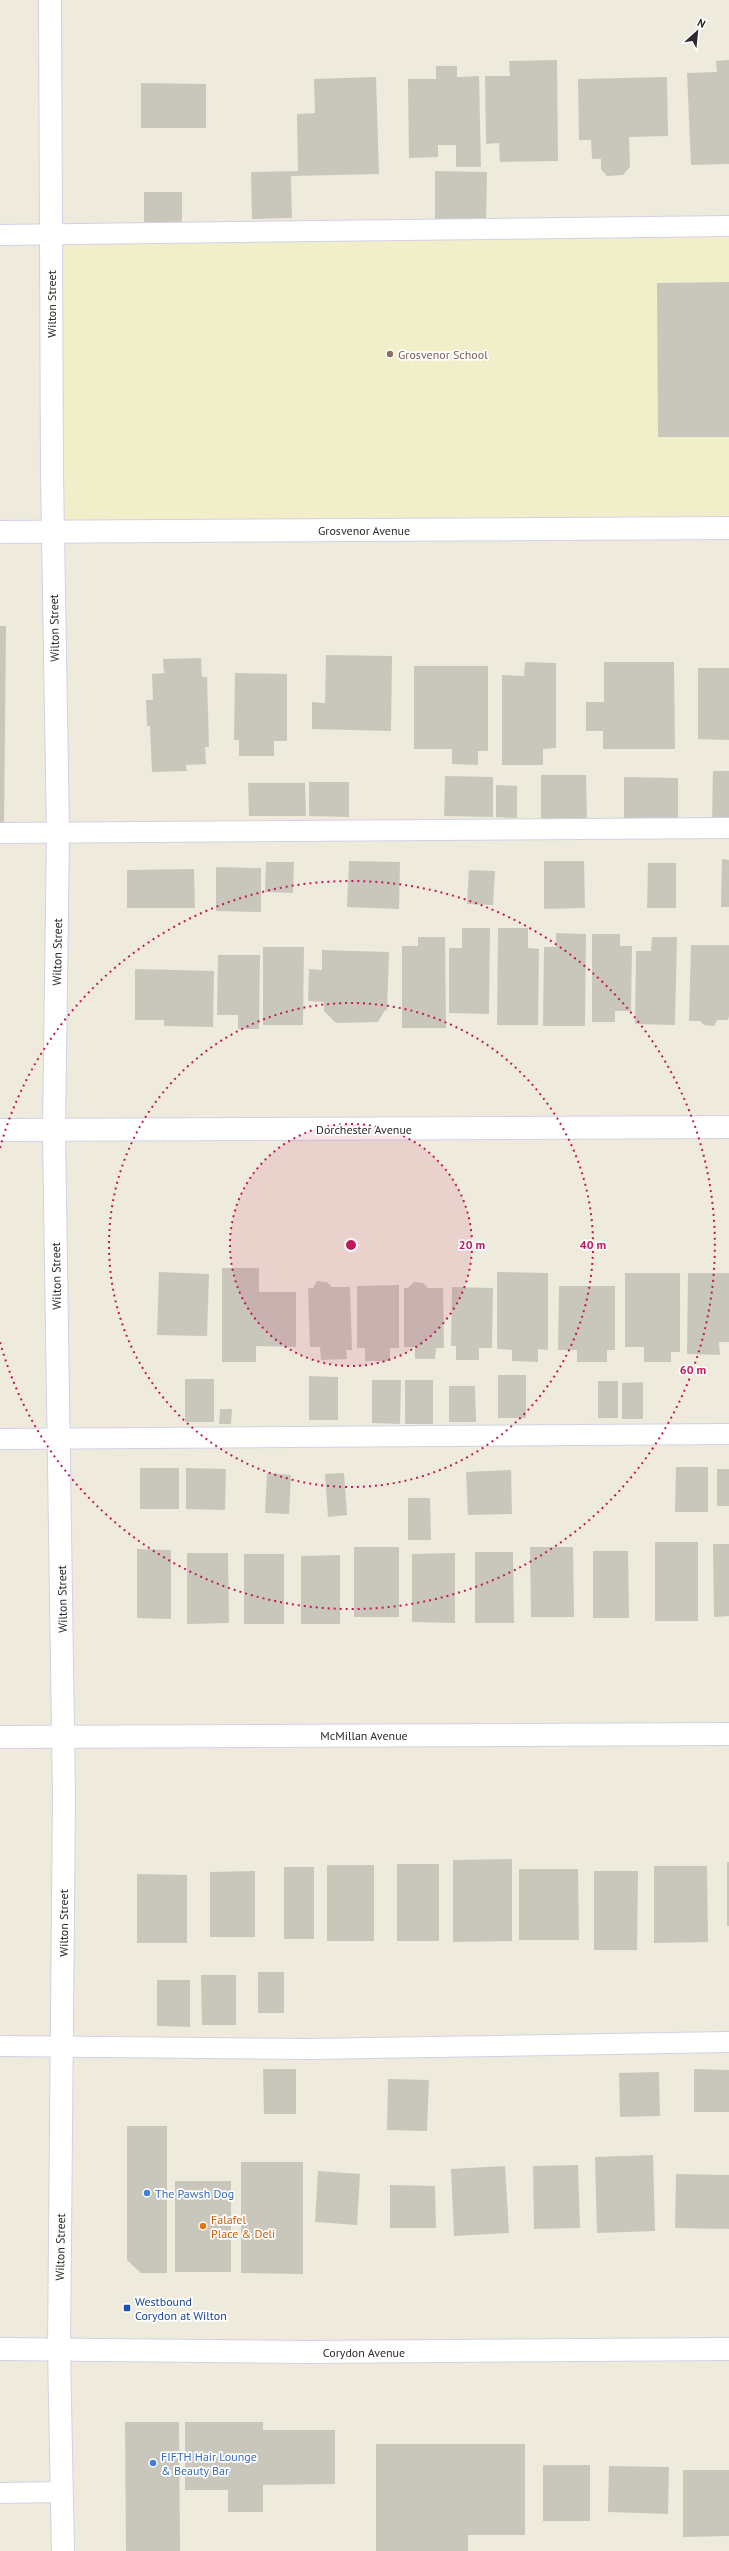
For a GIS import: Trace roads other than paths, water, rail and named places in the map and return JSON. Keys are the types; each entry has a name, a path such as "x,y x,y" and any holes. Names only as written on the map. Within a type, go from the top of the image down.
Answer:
{"street":[{"name":"Wilton Street","path":"50,0 50,235 58,833 54,1131 63,1677 61,1736 64,1797 59,2350 64,2551"},
{"name":"Grosvenor Avenue","path":"0,532 729,528"},
{"name":"Dorchester Avenue","path":"0,1130 54,1131 729,1127"},
{"name":"McMillan Avenue","path":"0,1737 729,1734"},
{"name":"Corydon Avenue","path":"0,2350 314,2352 729,2349"}],"lane":[{"path":"0,235 729,226"},
{"path":"0,833 729,828"},
{"path":"0,1439 729,1434"},
{"path":"0,2046 308,2049 729,2042"},
{"path":"0,2493 62,2492"}],"place":[{"name":"Grosvenor School","path":"390,354"},
{"name":"The Pawsh Dog","path":"147,2193"},
{"name":"Falafel Place & Deli","path":"203,2226"},
{"name":"Westbound Corydon at Wilton","path":"127,2308"},
{"name":"FIFTH Hair Lounge & Beauty Bar","path":"153,2463"}]}
